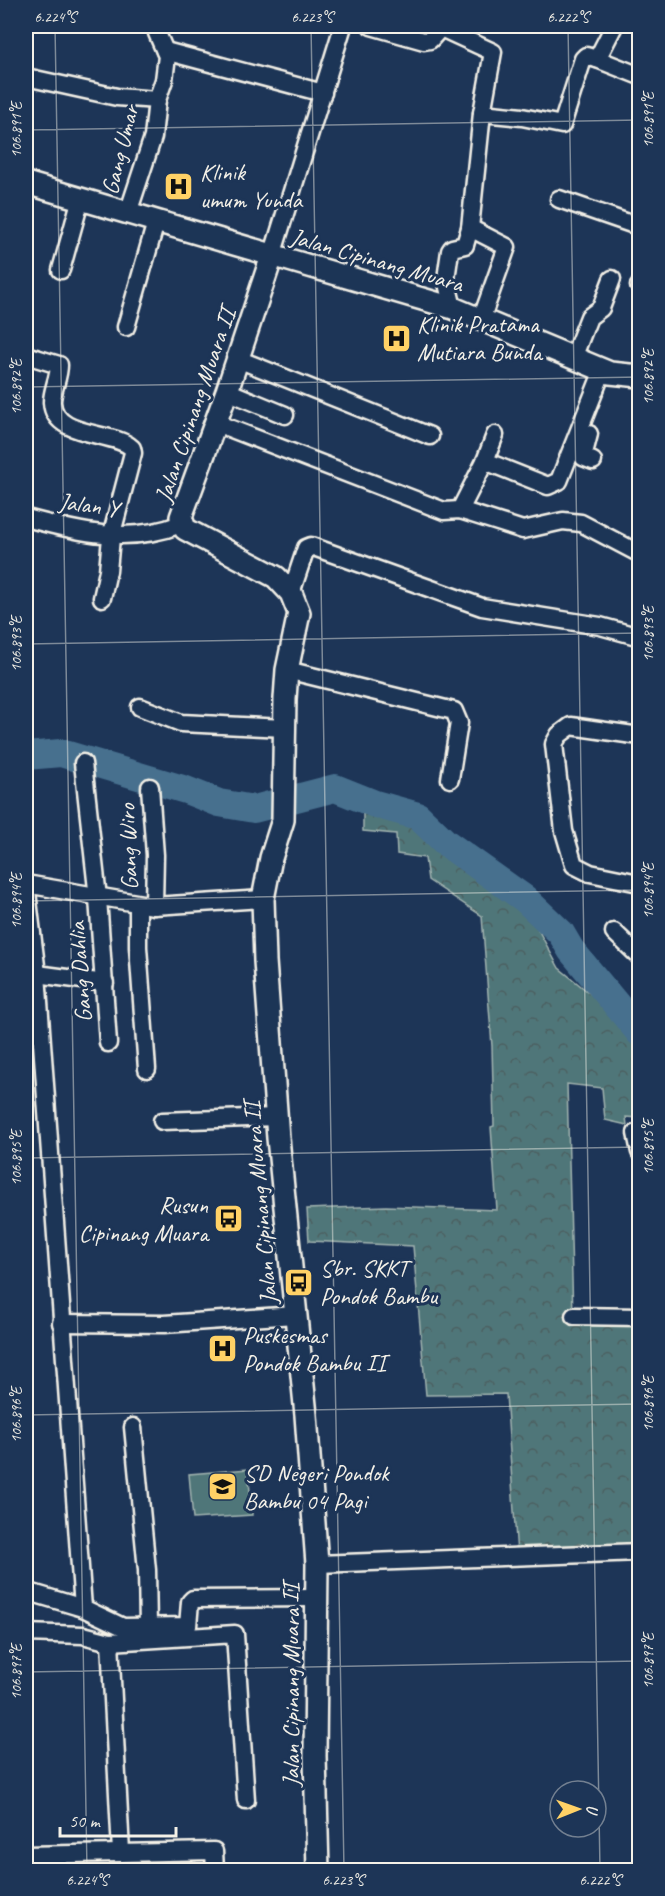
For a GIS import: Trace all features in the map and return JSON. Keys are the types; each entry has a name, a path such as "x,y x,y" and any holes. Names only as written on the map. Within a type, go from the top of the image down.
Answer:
{"street":[{"name":"Gang Umar","path":"128,213 153,137 157,100 165,80 167,56 157,33 157,26"},
{"path":"272,256 306,139 344,26"},
{"path":"370,26 424,41 430,40 439,30 443,29 491,49 494,56 482,113 470,228 465,245 452,248 450,251 447,279 453,308"},
{"path":"597,58 614,26"},
{"path":"165,51 323,93"},
{"path":"482,113 522,117 562,125 583,59 586,56 597,58 639,76"},
{"path":"26,77 117,97 157,100"},
{"name":"Jalan Cipinang Muara","path":"26,183 453,308 607,372 639,376"},
{"path":"61,270 81,198"},
{"path":"559,199 639,227"},
{"path":"126,327 156,222"},
{"path":"470,228 507,247 481,320"},
{"name":"Jalan Cipinang Muara II","path":"272,256 216,423 181,517 181,524 185,529 276,577 291,593"},
{"path":"573,358 588,319 601,308 612,279"},
{"path":"26,355 58,365 52,401 60,420 77,430 132,448 133,453 111,537 108,571 102,598"},
{"path":"238,359 430,436"},
{"path":"485,461 548,486 559,481 607,372"},
{"path":"593,461 583,457 582,453 607,372"},
{"path":"227,391 285,415"},
{"path":"216,423 444,510 460,510 523,530 571,521 639,554"},
{"path":"460,510 485,461 495,435"},
{"name":"Jalan Y","path":"26,518 81,533 111,537 165,530 181,524"},
{"path":"140,707 181,723 286,728 288,670 299,613 291,593 306,548 312,546 482,607 600,626 639,637"},
{"path":"288,670 454,711 459,723 450,779"},
{"path":"639,736 571,726 559,735 554,744 564,831 573,865 590,873 639,883"},
{"name":"Jalan Cipinang Muara II","path":"286,728 283,820 271,858 263,898 265,961 277,1117 317,1564 315,1756 318,1870"},
{"name":"Gang Dahlia","path":"83,763 98,898 108,1043"},
{"name":"Gang Wiro","path":"147,1069 138,947 155,855 150,787"},
{"path":"82,1608 37,974 26,884 146,905 263,898"},
{"path":"614,932 639,957"},
{"path":"37,974 105,983"},
{"path":"162,1122 277,1117"},
{"path":"636,1133 639,1152"},
{"path":"61,1323 164,1324 295,1315"},
{"path":"574,1316 639,1317"},
{"path":"133,1427 147,1570 148,1627"},
{"path":"317,1564 639,1552"},
{"path":"26,1591 82,1608 123,1627 188,1626 189,1602 193,1599 317,1598"},
{"path":"26,1634 82,1635 110,1642 235,1634 246,1800"},
{"path":"110,1642 121,1852"},
{"path":"26,1855 52,1864 121,1852 214,1851 215,1870"}],"green space":[{"path":"363,806 416,819 444,844 524,904 559,968 615,1014 639,1048 639,1118 626,1117 627,1125 605,1120 602,1088 567,1084 573,1317 639,1318 639,1549 517,1555 506,1394 426,1395 413,1246 309,1241 307,1209 386,1206 497,1210 491,1127 494,1126 492,1046 482,916 428,880 425,858 397,854 396,834 363,831"},
{"path":"248,1469 252,1515 193,1519 189,1474"}],"waterway":[{"path":"26,756 61,753 186,790 219,803 254,809 335,788 375,804 418,816 446,843 525,899 561,933 571,950 640,1033"}],"place":[{"name":"Klinik umum Yunda","path":"179,186"},
{"name":"Klinik Pratama Mutiara Bunda","path":"396,338"},
{"name":"Rusun Cipinang Muara","path":"229,1219"},
{"name":"Sbr. SKKT Pondok Bambu","path":"299,1282"},
{"name":"Puskesmas Pondok Bambu II","path":"222,1349"},
{"name":"SD Negeri Pondok Bambu 04 Pagi","path":"223,1487"}]}
